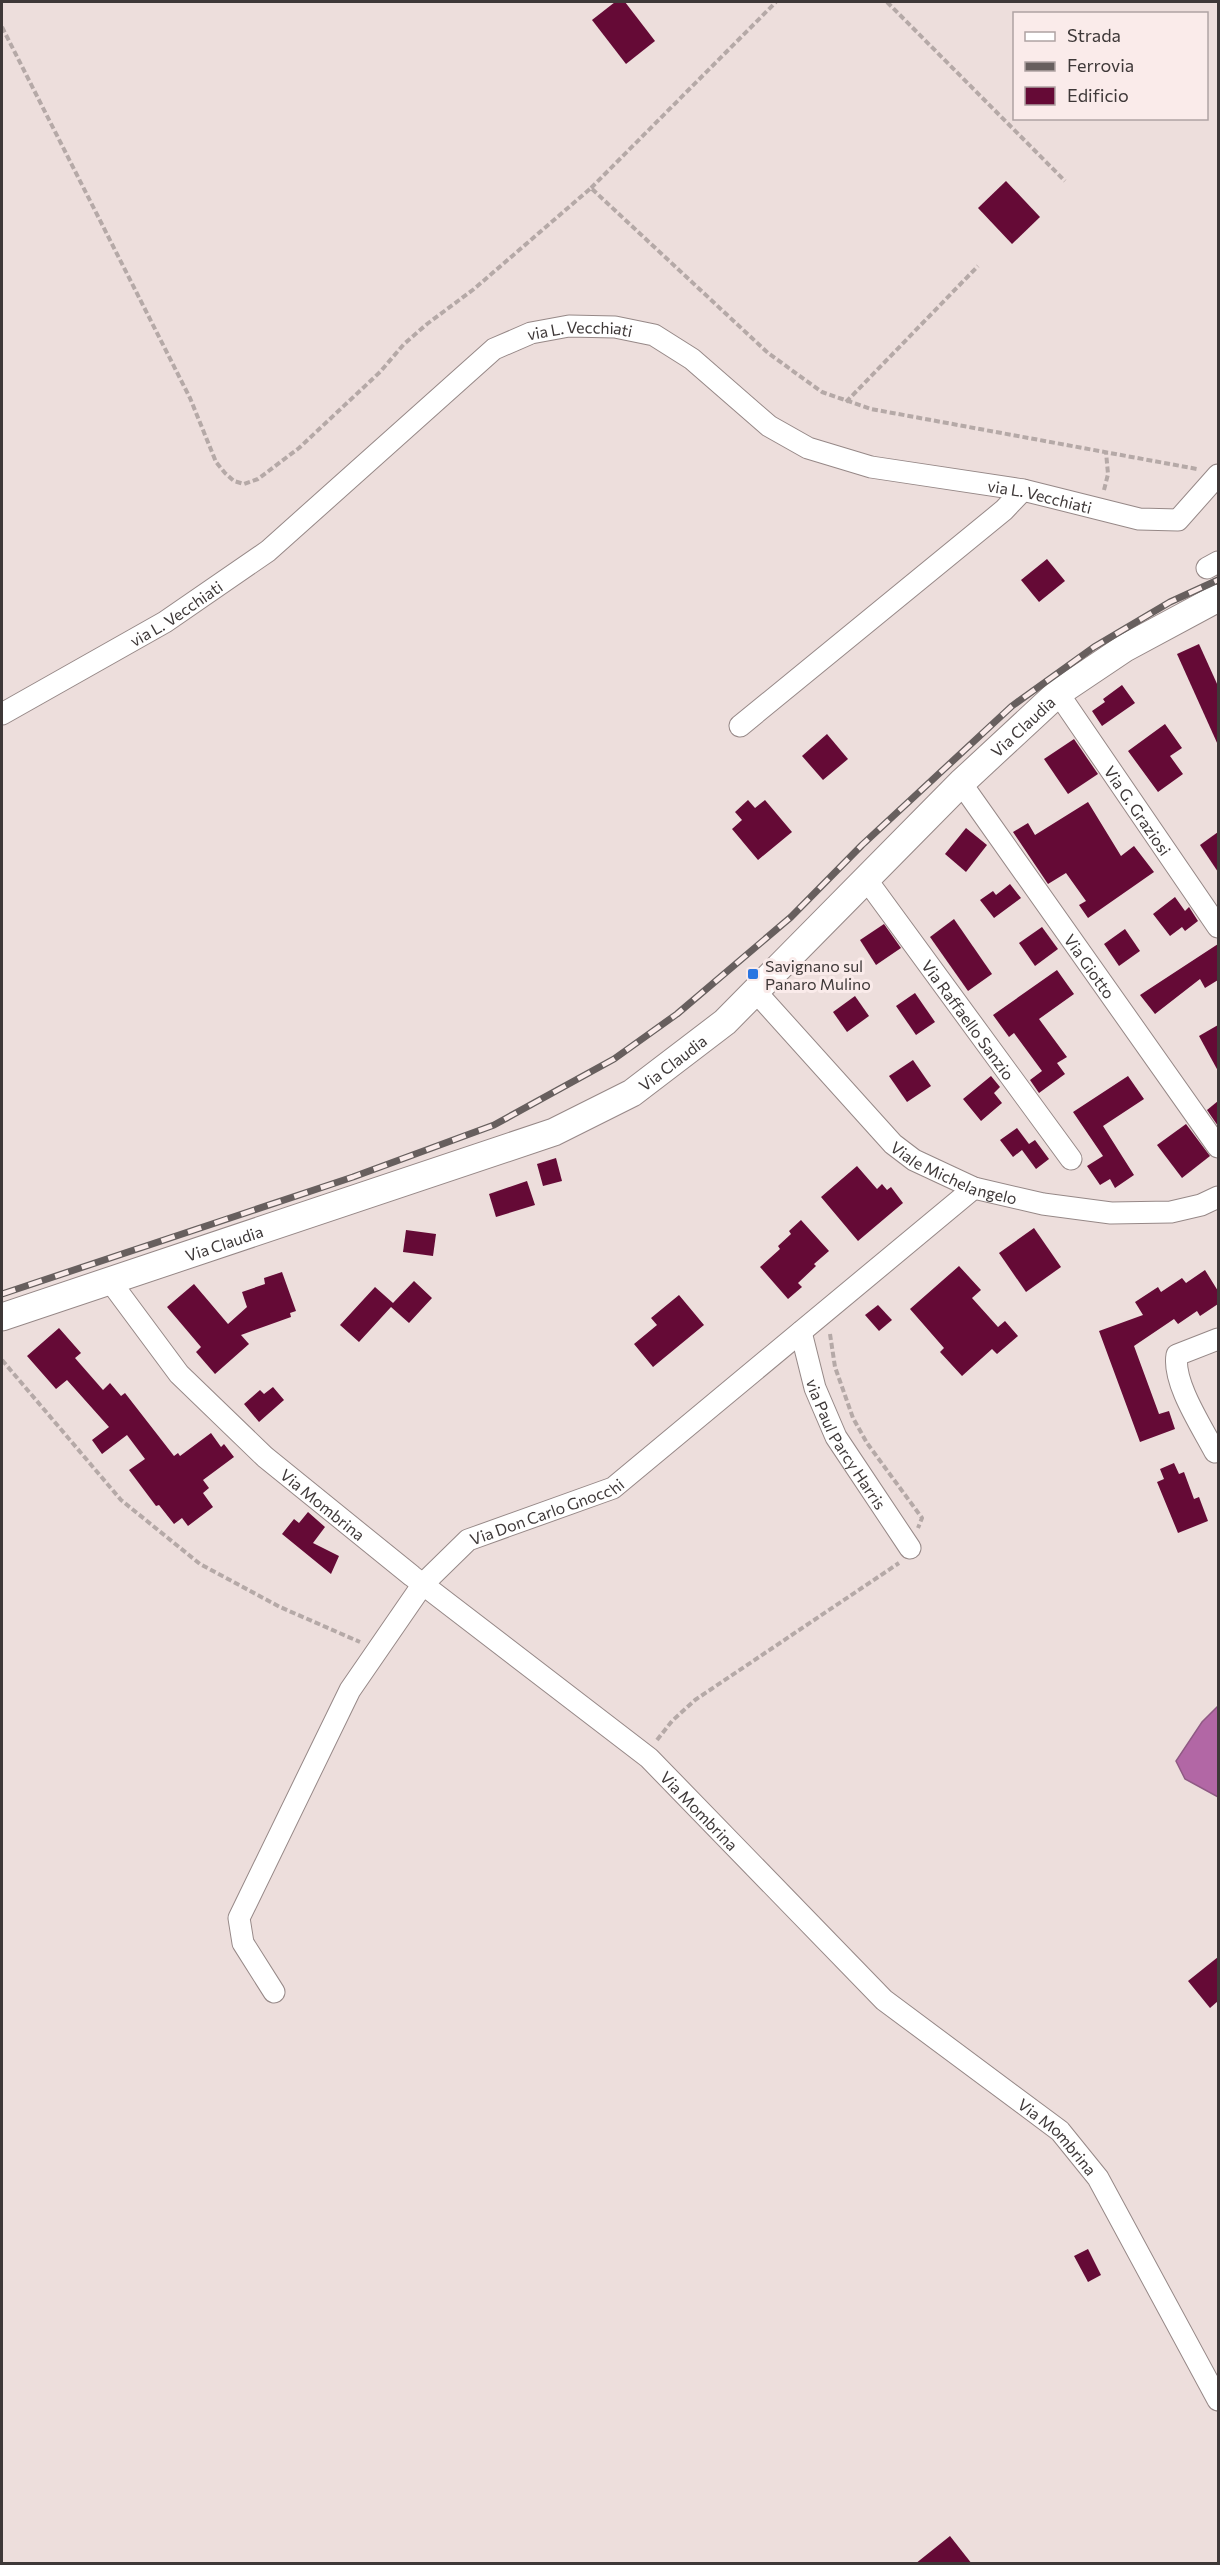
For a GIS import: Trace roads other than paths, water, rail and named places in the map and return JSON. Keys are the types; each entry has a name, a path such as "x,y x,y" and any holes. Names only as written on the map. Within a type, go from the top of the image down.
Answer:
{"main road":[{"name":"Via Claudia","path":"2,1317 554,1132 632,1093 725,1022 961,783 1059,693 1125,648 1218,598"}],"street":[{"name":"via L. Vecchiati","path":"2,714 165,622 268,551 494,349 531,333 569,326 615,327 654,335 692,359 769,426 808,448 871,467 1023,490 1139,519 1178,520 1218,475"},
{"path":"741,726 1004,510 1023,490"},
{"name":"Via G. Graziosi","path":"1059,693 1218,927"},
{"name":"Via Giotto","path":"961,783 1218,1147"},
{"name":"Via Raffaello Sanzio","path":"866,879 1071,1159"},
{"name":"Viale Michelangelo","path":"756,992 893,1144 915,1160 974,1188 1043,1204 1111,1213 1171,1212 1201,1205 1218,1197"},
{"name":"Via Don Carlo Gnocchi","path":"274,1992 243,1943 239,1918 350,1690 417,1580 468,1540 613,1488 974,1188"},
{"name":"Via Mombrina","path":"110,1281 179,1374 222,1418 266,1457 417,1580 645,1755 798,1909 884,2000 1060,2130 1098,2178 1218,2400"},
{"name":"via Paul Parcy Harris","path":"801,1332 815,1389 836,1437 910,1548"},
{"path":"1215,1452 1178,1379 1175,1364 1177,1355 1185,1350 1218,1339"}],"railway":[{"path":"2,1294 353,1177 494,1125 614,1059 677,1014 791,917 862,845 1012,706 1094,647 1170,602 1218,580"}],"place":[{"name":"Savignano sul Panaro Mulino","path":"753,974"}]}
